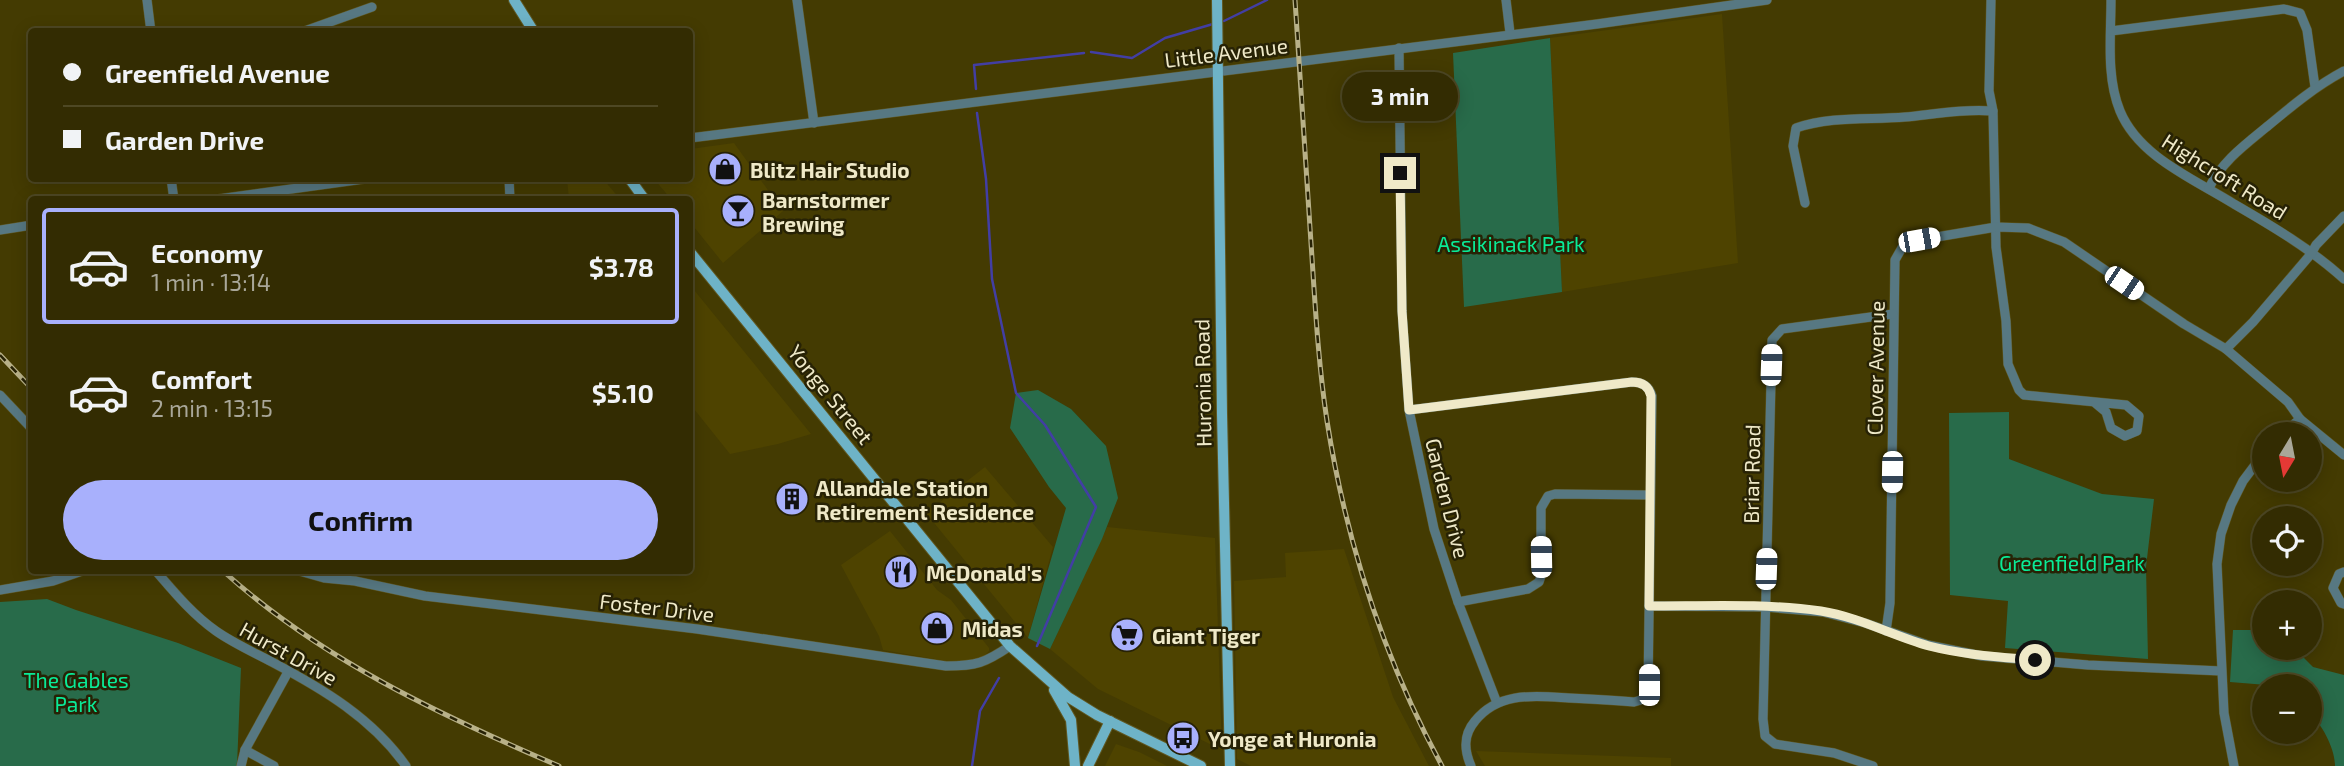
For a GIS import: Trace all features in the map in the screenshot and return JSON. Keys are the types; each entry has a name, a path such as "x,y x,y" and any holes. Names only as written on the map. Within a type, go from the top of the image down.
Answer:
{"main road":[{"path":"514,0 532,28"},
{"name":"Huronia Road","path":"1217,0 1230,766"},
{"name":"Yonge Street","path":"693,256 1010,646 1051,685 1068,697 1201,766"},
{"path":"1051,685 1071,720 1075,766"},
{"path":"1088,766 1110,721"}],"street":[{"path":"147,0 150,28"},
{"path":"797,0 814,123"},
{"path":"1506,0 1510,33"},
{"name":"Little Avenue","path":"693,138 1597,24 1767,0"},
{"path":"1991,0 1989,91 1993,111 1996,247 2006,321 2008,363 2018,390 2024,395 2126,405 2139,416 2137,431 2125,436 2111,428 2106,412 2094,402"},
{"name":"Highcroft Road","path":"2111,0 2112,80 2120,111 2134,136 2178,172 2287,235 2344,279"},
{"path":"313,28 373,7"},
{"path":"2111,31 2284,9 2300,13 2307,30 2315,87"},
{"name":"Garden Drive","path":"1399,48 1402,311 1409,410 1432,520 1458,603 1497,703"},
{"path":"2209,188 2217,172 2236,152 2315,87 2344,71"},
{"path":"1805,203 1793,146 1796,128 1815,121 1905,117 1973,109 1993,111"},
{"path":"240,196 342,182"},
{"path":"2226,349 2253,322 2316,245 2344,216"},
{"path":"0,230 28,226"},
{"name":"Clover Avenue","path":"1886,631 1890,603 1895,260 1903,246 1919,240 1996,227 2028,228 2064,242 2184,324 2226,349 2344,455"},
{"name":"Briar Road","path":"1873,766 1834,753 1774,744 1765,736 1763,719 1772,340 1782,329 1893,314"},
{"path":"1409,410 1639,382 1650,390 1648,690 1641,700 1634,702 1527,696 1497,703 1476,719 1468,733 1466,754 1471,766"},
{"path":"0,395 28,425"},
{"path":"2296,422 2300,418"},
{"path":"2234,766 2224,713 2217,564 2221,534 2231,505 2252,469"},
{"path":"1458,603 1528,589 1539,582 1541,508 1548,496 1650,495"},
{"path":"2344,572 2339,573 2333,588 2344,604"},
{"path":"0,590 53,581 73,574"},
{"name":"Hurst Drive","path":"158,574 184,604 206,624 355,712 390,745 406,766"},
{"name":"Foster Drive","path":"310,574 324,578 337,574 425,596 697,629 946,666 972,666 1010,646"},
{"path":"1649,606 1765,607 1823,612 1928,645 1982,656 2088,665 2221,671"},
{"path":"241,766 245,750 288,672"},
{"path":"245,750 274,766"}],"shaded area":[{"path":"1722,14 1738,263 1562,292 1550,38"},
{"path":"734,143 783,211 723,263 693,226 693,196 668,196 657,182 693,182 693,149"},
{"path":"567,182 606,182 617,196 569,196"},
{"path":"693,289 811,434 730,454 693,408"},
{"path":"985,467 1053,547 1028,638 926,513"},
{"path":"1107,527 1215,538 1222,750 1098,689 1050,649"},
{"path":"890,531 937,590 951,600 989,648 982,658 971,662 946,661 883,650 879,636 841,565"},
{"path":"1344,549 1393,697 1429,766 1251,766 1237,759 1234,581 1286,577 1285,553"},
{"path":"1116,744 1139,752 1167,766 1105,766"},
{"path":"1476,751 1671,758 1671,766 1485,766"}],"green space":[{"name":"Assikinack Park","path":"1550,38 1562,292 1464,307 1453,53"},
{"path":"1038,390 1071,409 1106,446 1118,498 1102,539 1050,649 1028,638 1066,508 1010,428 1016,393"},
{"name":"Greenfield Park","path":"2009,412 2009,459 2102,494 2154,499 2146,567 2148,659 2005,648 2008,601 1950,595 1949,413"},
{"name":"The Gables Park","path":"47,599 178,643 241,668 237,766 0,766 0,602"},
{"path":"2233,630 2252,630 2252,660 2306,660 2313,667 2344,675 2344,766 2335,766 2333,752 2322,729 2322,674 2252,674 2252,684 2230,682"}],"waterway":[{"path":"1224,21 1267,0"},
{"path":"1091,52 1132,58 1165,38 1213,24"},
{"path":"976,89 974,65 1084,53"},
{"path":"977,113 986,179 992,279 1016,393 1045,425 1096,507 1037,646"},
{"path":"972,766 980,711 999,678"}],"railway":[{"path":"1295,0 1319,354 1335,466 1356,555 1385,641 1402,684 1442,766"},
{"path":"0,355 28,385"},
{"path":"227,574 299,631 340,658 426,705 559,766"}],"place":[{"name":"Blitz Hair Studio","path":"725,169"},
{"name":"Barnstormer Brewing","path":"738,211"},
{"name":"Allandale Station Retirement Residence","path":"792,499"},
{"name":"McDonald's","path":"901,572"},
{"name":"Midas","path":"937,628"},
{"name":"Giant Tiger","path":"1127,635"},
{"name":"Yonge at Huronia","path":"1183,738"}],"route":[{"path":"1400,173 1402,311 1409,410 1632,382 1645,385 1651,396 1649,606 1765,607 1823,612 1928,645 1982,656 2035,660"}]}
